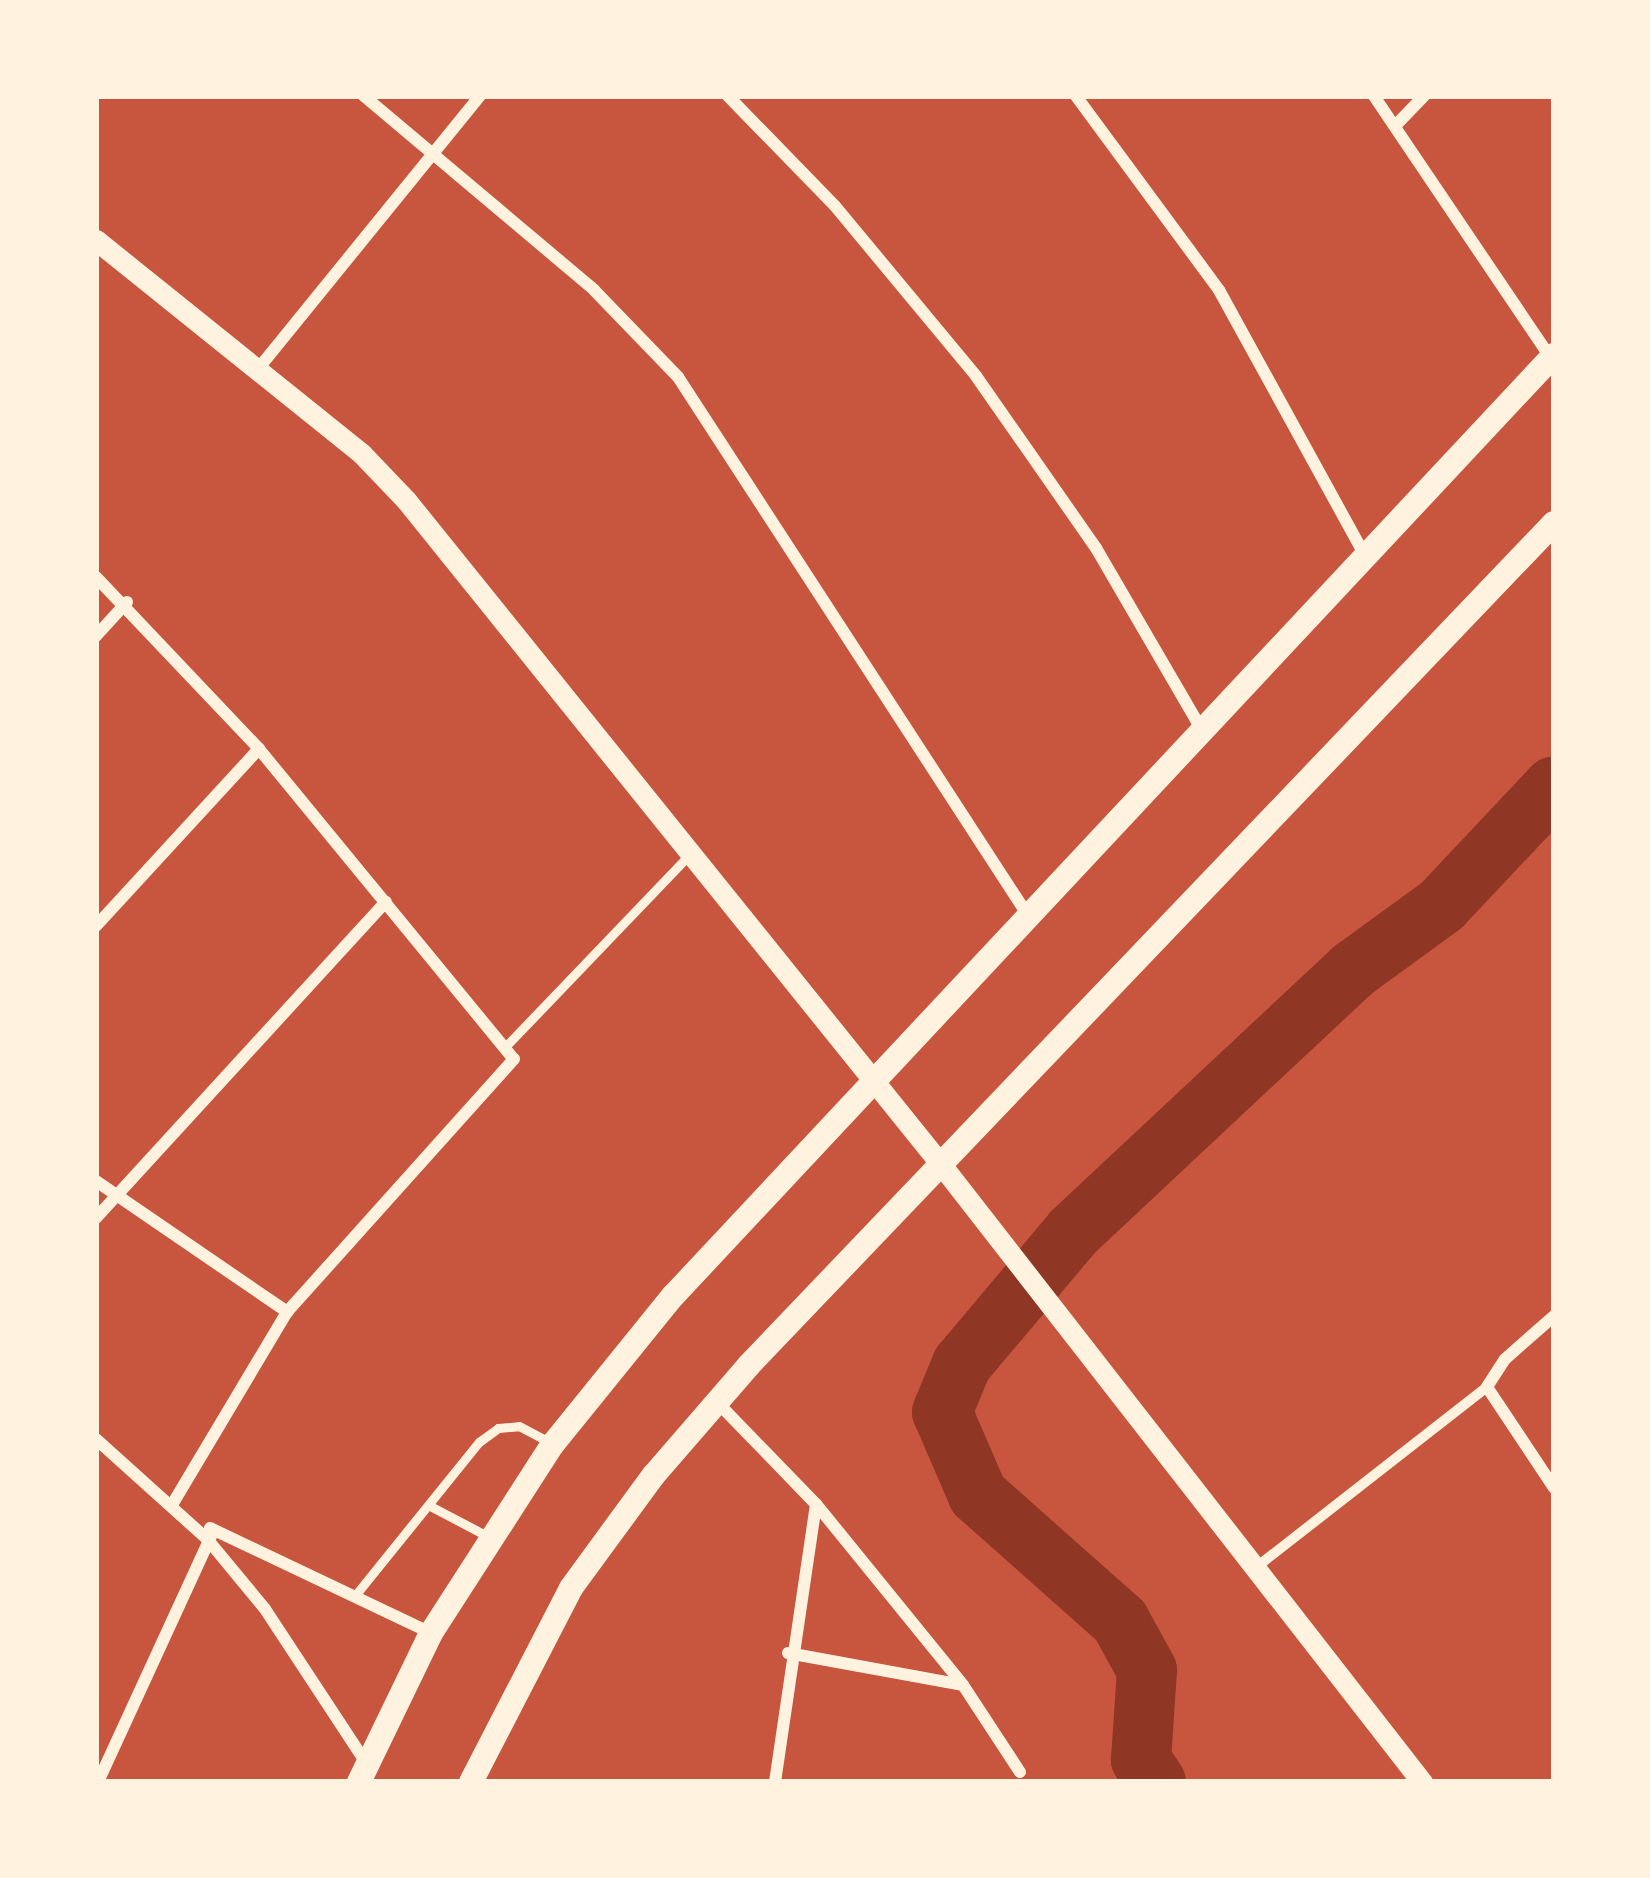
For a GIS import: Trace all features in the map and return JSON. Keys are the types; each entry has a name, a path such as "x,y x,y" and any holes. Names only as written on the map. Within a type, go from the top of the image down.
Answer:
{"main road":[{"path":"363,1774 431,1633 492,1538 553,1444 673,1296 1552,357"},
{"path":"470,1782 571,1588 717,1402 1554,523"}],"street":[{"path":"364,96 594,290 678,377 1029,917"},
{"path":"258,369 481,96"},
{"path":"728,96 835,206 976,376 1096,548 1202,730"},
{"path":"1076,96 1219,290 1365,556"},
{"path":"1374,96 1552,357"},
{"path":"1395,126 1424,96"},
{"path":"96,240 258,369 394,486 943,1167 982,1223 1422,1782"},
{"path":"96,577 127,602 259,749 510,1053 287,1312 173,1503"},
{"path":"96,636 127,602"},
{"path":"96,926 259,749"},
{"path":"96,1218 386,902"},
{"path":"96,1181 287,1312"},
{"path":"1254,1569 1487,1388 1505,1358 1554,1316"},
{"path":"1487,1388 1554,1488"},
{"path":"717,1402 817,1504 963,1685 1020,1772"},
{"path":"96,1439 211,1535 357,1593 431,1633"},
{"path":"775,1782 788,1653 817,1504"},
{"path":"211,1535 265,1609 363,1774"},
{"path":"98,1782 211,1535"},
{"path":"788,1653 963,1685"}],"lane":[{"path":"510,1053 690,854"},
{"path":"357,1593 432,1508 479,1442 498,1428 520,1426 553,1444"},
{"path":"432,1508 492,1538"}],"waterway":[{"path":"1156,1782 1141,1760 1147,1670 1120,1621 978,1495 942,1412 962,1364 1073,1232 1353,970 1442,905 1554,786"}]}
